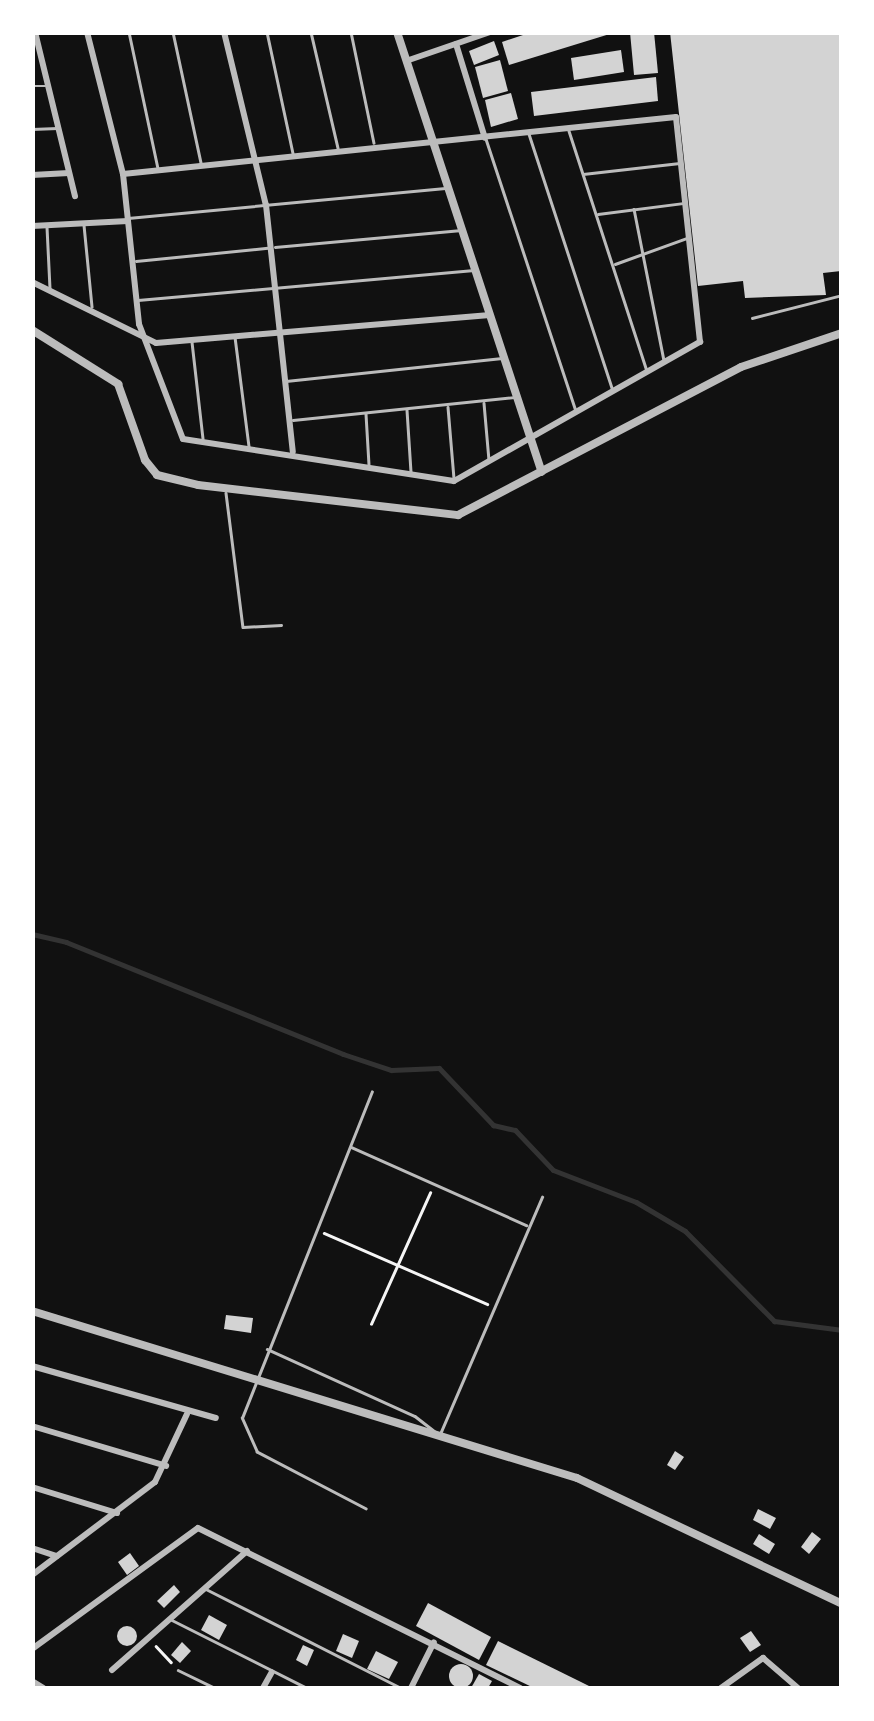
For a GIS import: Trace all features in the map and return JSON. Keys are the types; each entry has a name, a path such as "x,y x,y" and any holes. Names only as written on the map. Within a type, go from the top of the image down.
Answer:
{"street":[{"path":"36,32 36,45 75,196"},
{"path":"87,32 123,174 144,342 184,440 293,452 454,480 700,342 676,117 436,145 123,174"},
{"path":"224,32 266,206 293,452"},
{"path":"397,32 542,472"},
{"path":"406,61 490,32"},
{"path":"456,44 486,138"},
{"path":"32,175 70,173"},
{"path":"32,226 128,220"},
{"path":"32,282 144,342 490,315"},
{"path":"32,330 118,384 144,460 157,474 226,489 469,514 741,366 842,333"},
{"path":"32,1311 577,1478 842,1604"},
{"path":"32,1366 187,1414 216,1418"},
{"path":"32,1575 118,1514 166,1466 187,1414"},
{"path":"32,1426 166,1466"},
{"path":"32,1487 118,1514"},
{"path":"32,1649 192,1530 247,1551 522,1688"},
{"path":"32,1548 58,1556"},
{"path":"112,1670 247,1551"},
{"path":"411,1688 434,1642"},
{"path":"722,1688 763,1658 798,1688"},
{"path":"264,1688 272,1672"},
{"path":"32,1681 42,1688"}],"lane":[{"path":"129,32 159,171"},
{"path":"173,32 202,166"},
{"path":"266,32 294,156"},
{"path":"311,32 339,153"},
{"path":"350,32 376,150"},
{"path":"452,32 456,44"},
{"path":"32,86 48,86"},
{"path":"32,129 58,128"},
{"path":"568,130 647,371"},
{"path":"529,133 613,390"},
{"path":"486,138 576,411"},
{"path":"583,174 681,162"},
{"path":"128,220 450,188"},
{"path":"596,214 685,203"},
{"path":"634,210 647,253 664,362"},
{"path":"84,224 92,314"},
{"path":"47,226 50,291"},
{"path":"133,261 463,230"},
{"path":"613,265 689,238"},
{"path":"137,300 475,270"},
{"path":"752,318 842,296"},
{"path":"234,336 249,447"},
{"path":"192,340 204,443"},
{"path":"285,381 504,358"},
{"path":"289,420 516,396"},
{"path":"483,401 489,460"},
{"path":"448,405 454,480"},
{"path":"407,409 412,473"},
{"path":"366,413 369,464"},
{"path":"226,489 243,627 281,625"},
{"path":"366,1509 250,1444 242,1418 254,1376 372,1092"},
{"path":"348,1146 528,1225"},
{"path":"266,1349 424,1420 437,1434 542,1197"},
{"path":"206,1589 401,1688"},
{"path":"172,1620 307,1688"},
{"path":"178,1670 215,1688"}],"path":[{"path":"371,1324 434,1184"},
{"path":"316,1230 492,1306"},
{"path":"149,1639 178,1670"}],"building":[{"path":"532,32 613,33 509,65 502,42"},
{"path":"630,32 654,32 658,73 634,75"},
{"path":"670,32 841,32 841,271 823,273 826,295 745,298 743,281 698,286"},
{"path":"494,41 499,55 474,65 469,51"},
{"path":"621,50 624,72 574,80 571,58"},
{"path":"500,60 508,91 483,98 475,67"},
{"path":"656,77 658,101 534,116 531,92"},
{"path":"511,93 518,119 491,127 485,100"},
{"path":"226,1315 253,1318 251,1333 224,1329"},
{"path":"675,1451 684,1457 675,1470 667,1465"},
{"path":"758,1509 776,1518 770,1529 753,1520"},
{"path":"812,1532 821,1539 809,1554 801,1547"},
{"path":"759,1534 775,1544 769,1554 753,1544"},
{"path":"130,1553 139,1566 127,1575 118,1562"},
{"path":"174,1585 180,1592 164,1608 157,1601"},
{"path":"428,1603 491,1637 479,1660 416,1626"},
{"path":"209,1615 227,1625 219,1640 201,1630"},
{"path":"127,1626 137,1636 127,1646 117,1636"},
{"path":"751,1631 761,1645 750,1652 740,1638"},
{"path":"343,1634 359,1641 352,1658 336,1651"},
{"path":"498,1641 593,1688 534,1688 486,1665"},
{"path":"182,1642 191,1651 180,1663 171,1655"},
{"path":"303,1645 314,1650 307,1666 296,1660"},
{"path":"376,1651 398,1662 389,1679 367,1669"},
{"path":"461,1664 473,1676 461,1688 449,1676"},
{"path":"479,1674 492,1681 488,1688 471,1688"}],"waterway":[{"path":"32,934 66,942 391,1070 439,1068 493,1125 515,1130 553,1170 636,1202 685,1231 774,1321 842,1330"}]}
